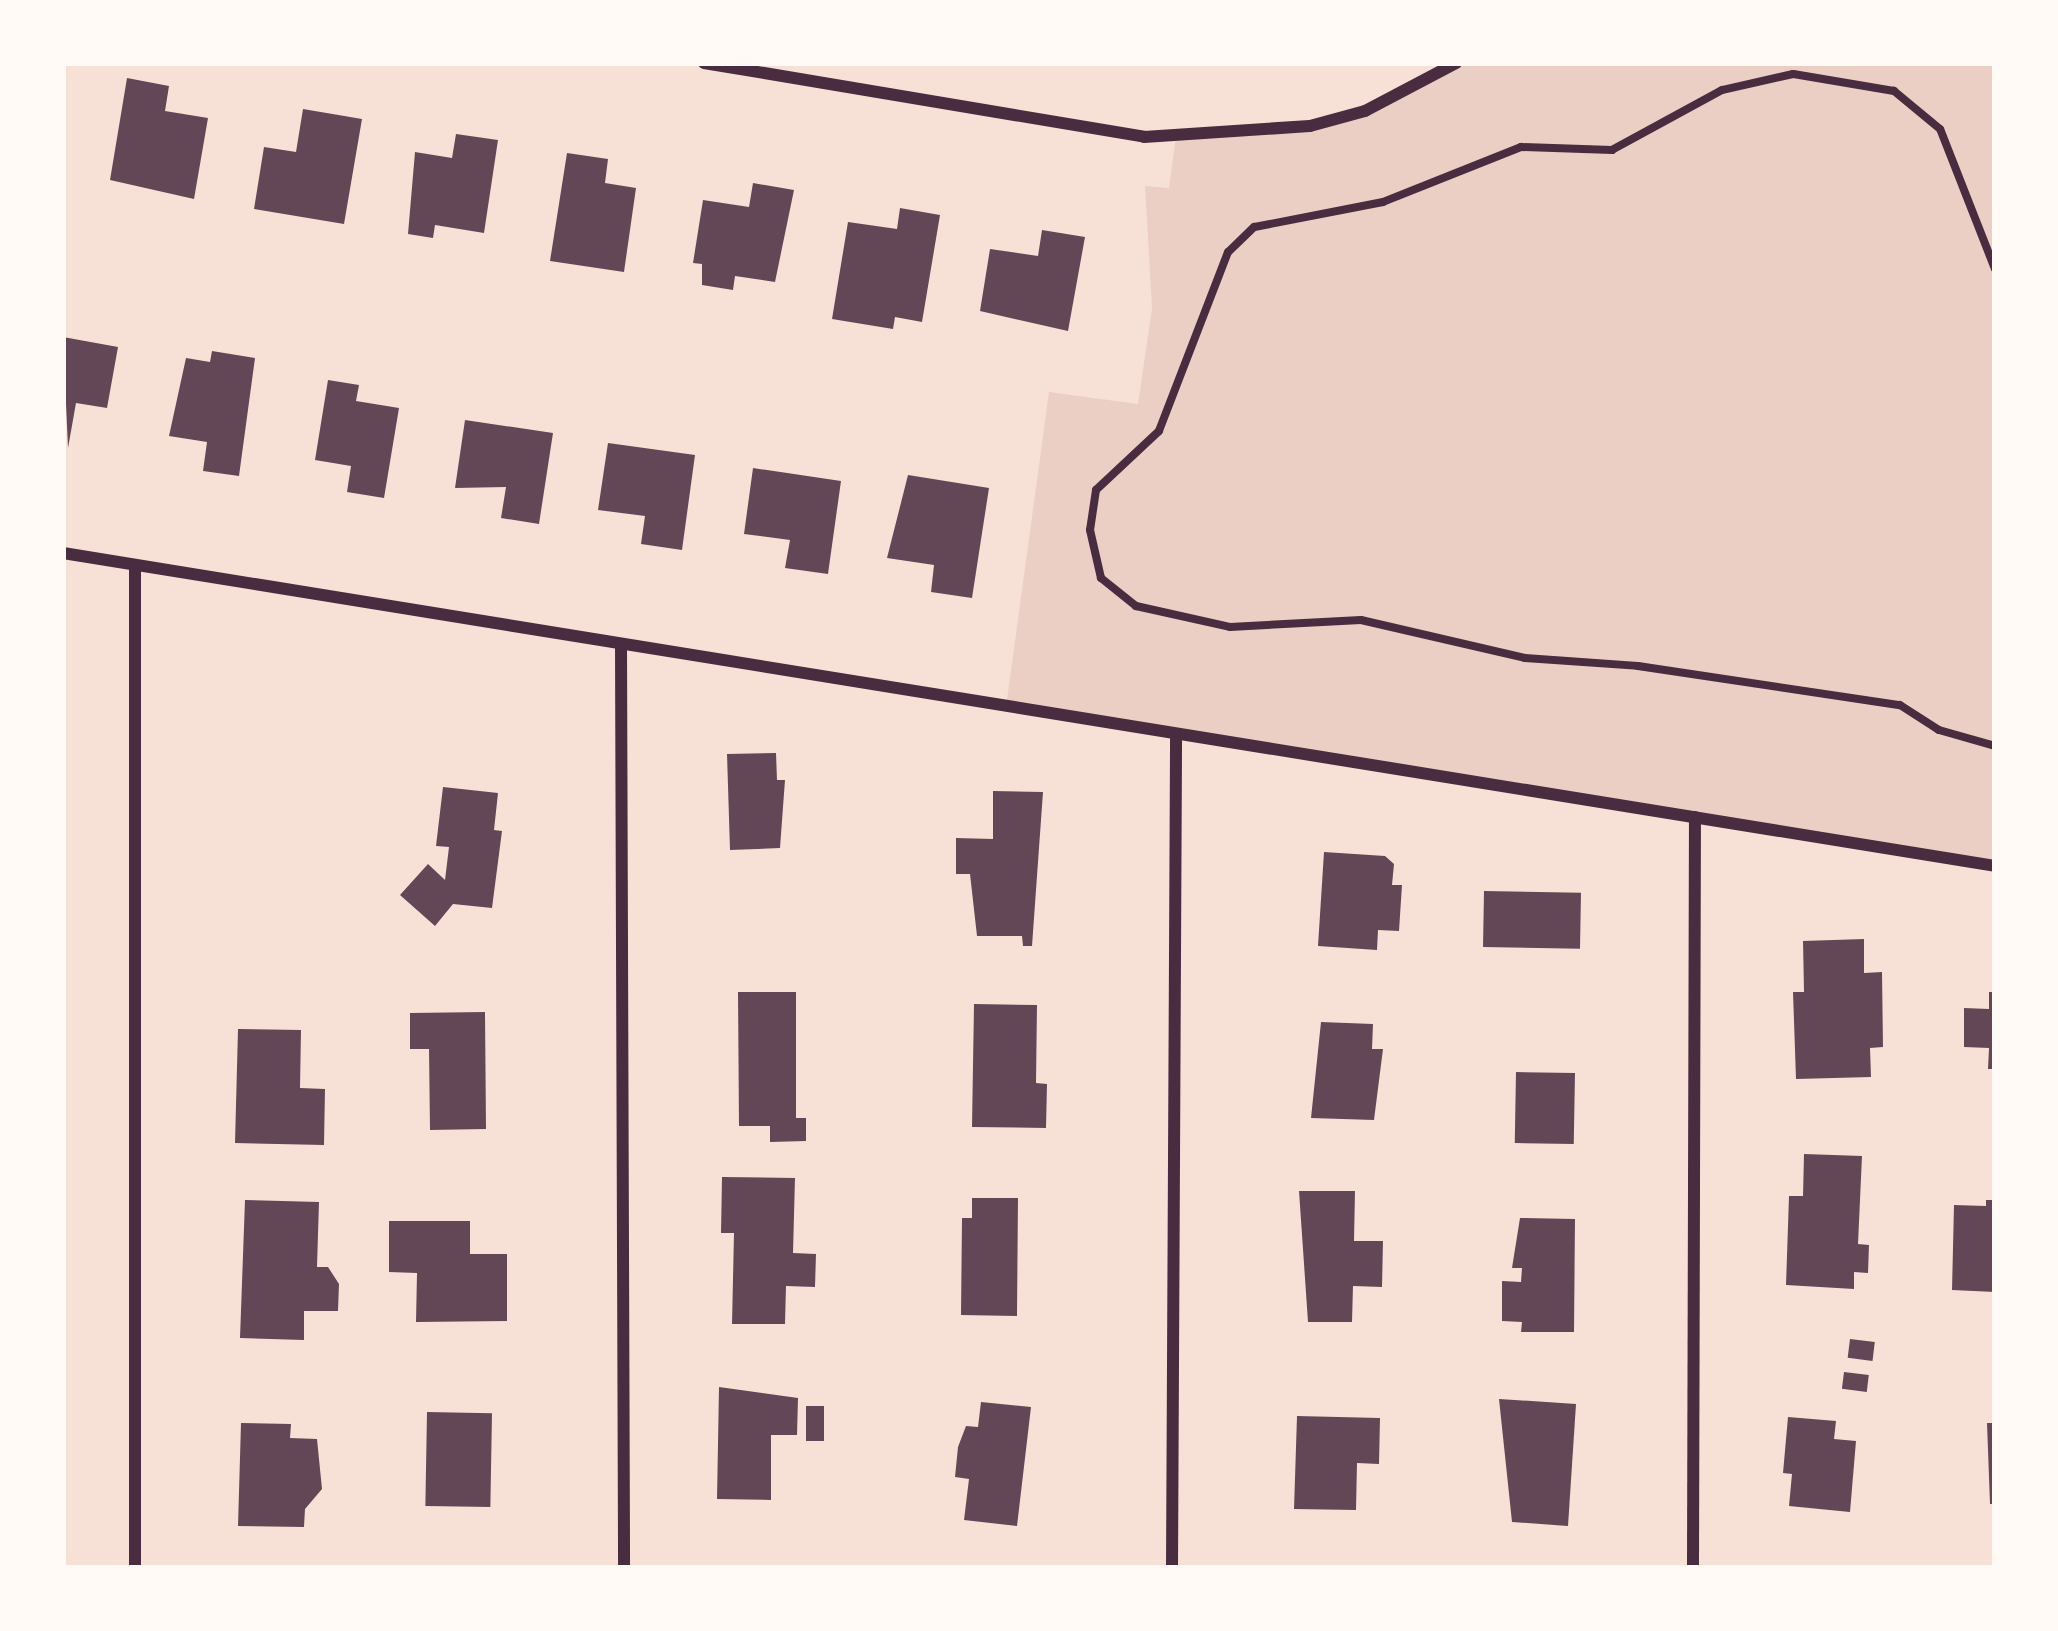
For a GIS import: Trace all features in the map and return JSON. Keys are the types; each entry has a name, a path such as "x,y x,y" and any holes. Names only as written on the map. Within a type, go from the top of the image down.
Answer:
{"street":[{"path":"704,63 1144,137 1310,126 1365,111 1456,63"},
{"path":"63,553 1995,866"},
{"path":"134,565 135,1568"},
{"path":"621,644 623,1568"},
{"path":"1172,1568 1175,736"},
{"path":"1693,1568 1695,817"}],"path":[{"path":"1995,269 1940,128 1894,91 1793,74 1722,90 1612,150 1521,147 1383,202 1254,226 1228,252 1159,431 1096,490 1090,530 1101,578 1136,605 1230,627 1361,620 1525,658 1638,666 1900,705 1939,730 1995,746"}],"shaded area":[{"path":"1456,63 1995,63 1995,866 1006,707 1049,392 1138,404 1152,308 1145,186 1169,188 1176,136 1257,133 1365,111"}],"building":[{"path":"127,78 169,86 165,111 208,118 194,199 110,180"},
{"path":"303,109 362,119 344,224 254,209 264,147 296,152"},
{"path":"456,134 498,140 484,233 435,225 433,238 408,234 415,152 452,158"},
{"path":"567,153 608,159 605,183 636,188 624,272 550,261"},
{"path":"753,183 794,190 775,282 735,276 733,290 702,285 702,264 693,263 703,200 749,207"},
{"path":"900,208 940,215 922,322 895,317 893,329 832,319 848,222 897,229"},
{"path":"1042,230 1085,237 1068,331 980,311 990,249 1038,256"},
{"path":"63,337 118,347 107,408 76,403 68,448"},
{"path":"212,351 255,358 239,476 203,471 207,442 169,436 186,358 210,362"},
{"path":"328,380 359,385 356,401 399,408 384,498 347,492 351,466 315,460"},
{"path":"465,420 553,433 539,524 501,518 506,487 455,488"},
{"path":"608,443 695,455 682,550 641,544 645,516 598,510"},
{"path":"753,468 841,481 828,574 785,568 790,540 744,534"},
{"path":"908,475 989,488 972,598 931,592 934,565 887,558"},
{"path":"776,753 777,780 785,780 780,848 730,850 727,754"},
{"path":"443,787 498,793 494,830 502,831 492,908 453,904 435,926 400,895 428,864 445,880 449,847 436,846"},
{"path":"993,791 1043,792 1032,946 1023,946 1022,936 977,936 970,874 956,874 956,838 993,839"},
{"path":"1324,852 1385,856 1394,864 1392,885 1402,885 1399,931 1378,930 1377,950 1318,946"},
{"path":"1484,891 1581,893 1580,949 1483,947"},
{"path":"1864,939 1864,973 1882,972 1883,1047 1870,1048 1871,1077 1796,1079 1793,992 1804,992 1803,941"},
{"path":"738,992 796,992 796,1118 806,1118 806,1141 770,1142 770,1126 739,1126"},
{"path":"1989,992 1995,992 1995,1069 1988,1069 1989,1048 1964,1047 1964,1008 1989,1009"},
{"path":"974,1004 1037,1005 1036,1083 1047,1084 1046,1128 972,1127"},
{"path":"485,1012 486,1129 430,1130 429,1049 410,1049 410,1013"},
{"path":"1321,1022 1373,1024 1372,1049 1383,1049 1374,1120 1311,1118"},
{"path":"238,1029 301,1030 300,1088 325,1089 324,1145 235,1143"},
{"path":"1516,1072 1575,1073 1574,1144 1515,1143"},
{"path":"1804,1154 1862,1156 1858,1244 1869,1245 1868,1273 1854,1272 1854,1289 1786,1285 1789,1196 1803,1196"},
{"path":"722,1177 795,1178 793,1253 816,1254 815,1287 786,1286 785,1324 732,1324 734,1233 721,1233"},
{"path":"1299,1191 1355,1191 1354,1241 1383,1241 1382,1287 1353,1286 1352,1322 1308,1322"},
{"path":"972,1198 1018,1198 1017,1316 961,1315 962,1218 972,1218"},
{"path":"245,1200 319,1202 317,1267 328,1267 339,1284 338,1311 304,1311 304,1340 240,1338"},
{"path":"1986,1200 1995,1200 1995,1292 1952,1290 1954,1205 1986,1206"},
{"path":"1520,1218 1575,1219 1574,1332 1521,1332 1522,1322 1502,1321 1502,1281 1521,1282 1522,1268 1512,1268"},
{"path":"389,1221 470,1221 470,1254 507,1254 507,1321 416,1322 417,1273 389,1272"},
{"path":"1850,1339 1875,1342 1872,1361 1848,1358"},
{"path":"1844,1372 1869,1375 1867,1392 1842,1389"},
{"path":"719,1387 798,1398 797,1435 771,1435 771,1500 717,1499"},
{"path":"1499,1399 1576,1404 1568,1526 1512,1522"},
{"path":"981,1402 1031,1407 1017,1526 964,1520 969,1479 955,1477 958,1447 966,1426 978,1427"},
{"path":"806,1406 824,1406 824,1441 806,1441"},
{"path":"427,1412 492,1413 490,1507 425,1506"},
{"path":"1297,1416 1380,1418 1379,1464 1357,1463 1356,1510 1294,1509"},
{"path":"1788,1417 1836,1421 1834,1439 1856,1441 1850,1512 1789,1506 1792,1474 1783,1473"},
{"path":"241,1423 291,1424 290,1438 317,1439 322,1489 305,1509 304,1527 238,1526"},
{"path":"1987,1423 1995,1423 1995,1504 1990,1504"}]}
